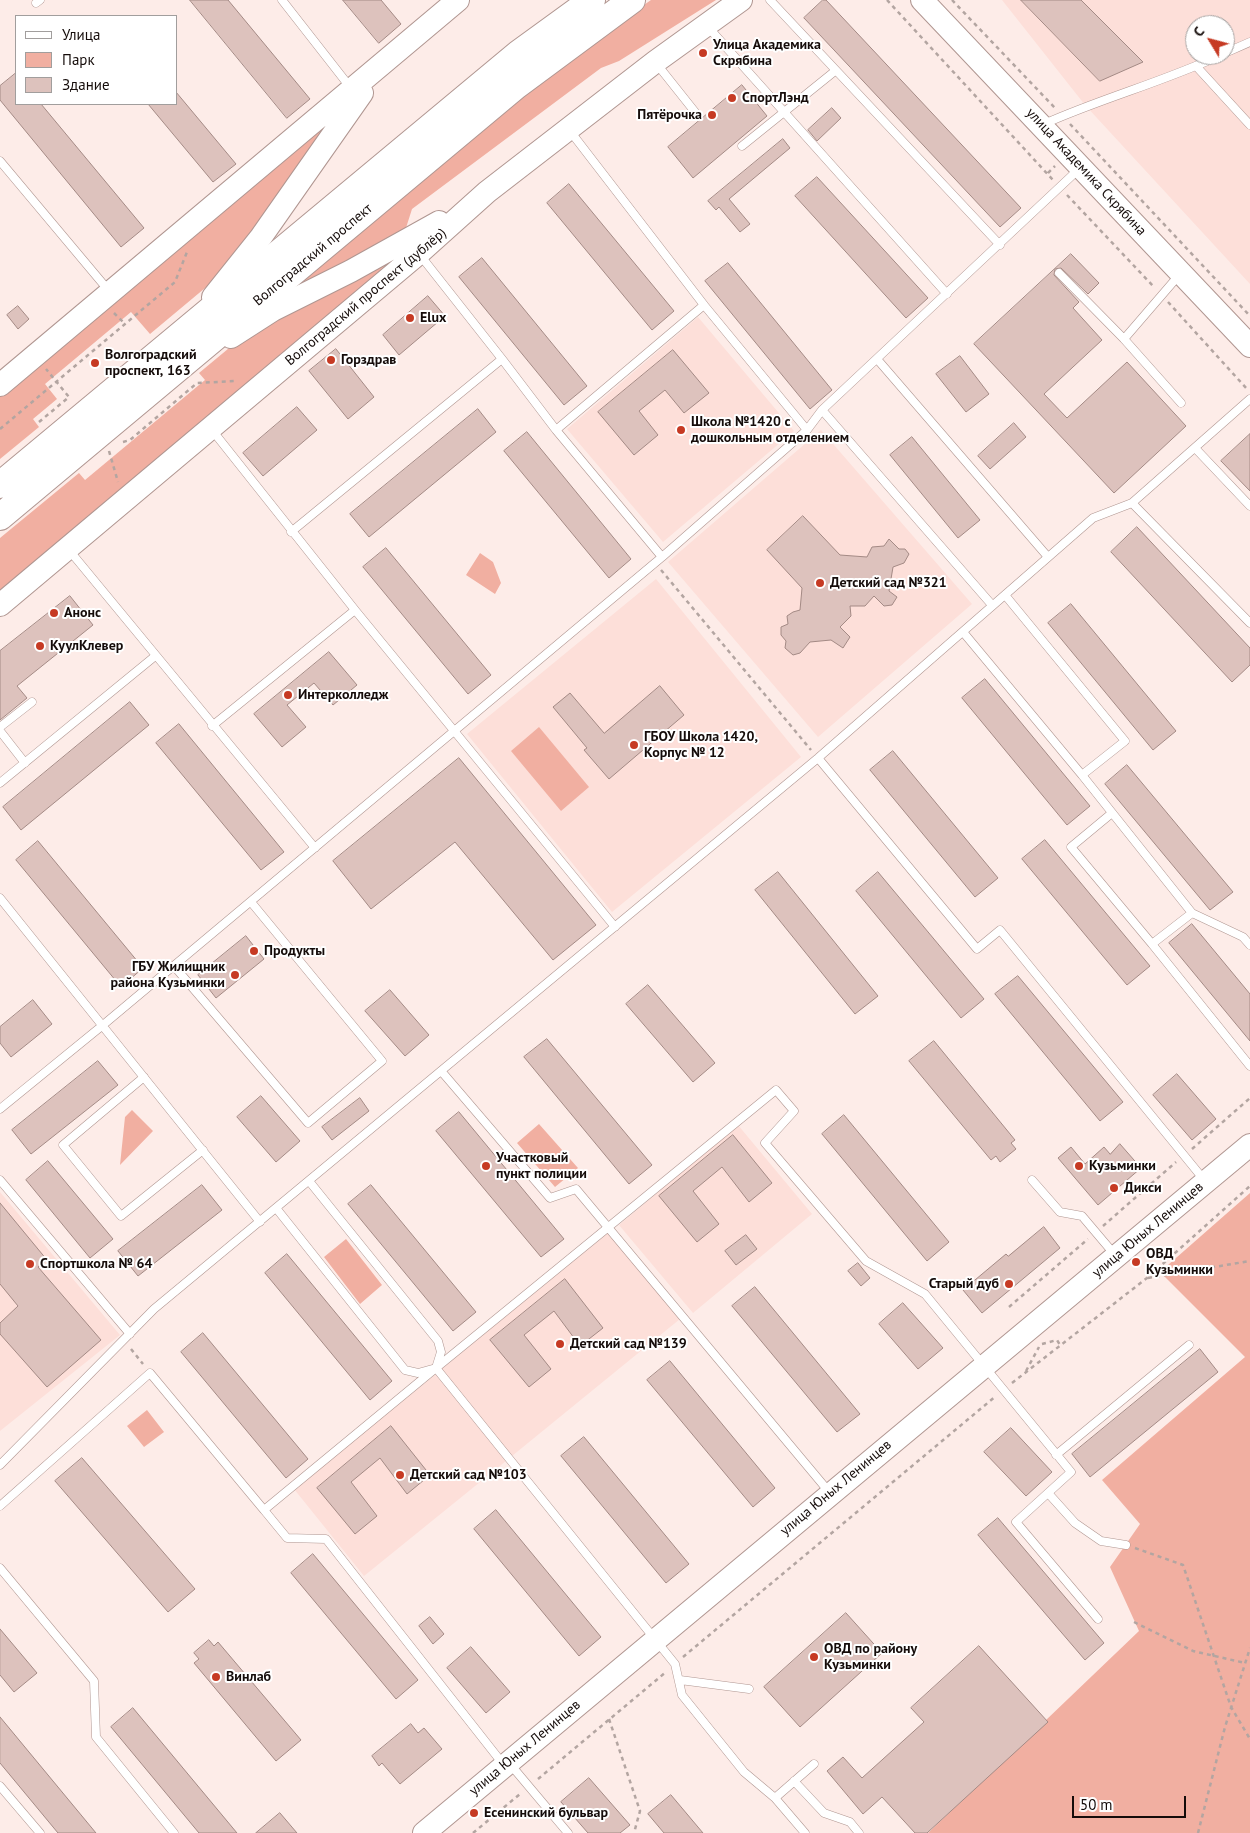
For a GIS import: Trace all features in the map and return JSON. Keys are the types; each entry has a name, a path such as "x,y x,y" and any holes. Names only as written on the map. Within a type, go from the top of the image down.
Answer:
{"main road":[{"path":"0,386 458,0"},
{"name":"Волгоградский проспект","path":"0,485 519,53 592,0"},
{"name":"Волгоградский проспект","path":"0,517 516,86 632,0"},
{"name":"Волгоградский проспект (дублёр)","path":"0,605 419,253 488,192 568,128 705,24 741,0"},
{"name":"улица Академика Скрябина","path":"922,0 1250,346"},
{"path":"935,0 946,24"},
{"path":"166,346 242,264 380,67"},
{"path":"143,397 274,310 400,244 488,192"},
{"name":"улица Юных Ленинцев","path":"424,1833 1250,1145"}],"lane":[{"path":"282,0 353,90"},
{"path":"770,0 1000,245"},
{"path":"705,24 782,113 946,294"},
{"path":"1235,49 1250,42"},
{"path":"655,62 695,112"},
{"path":"1042,125 1196,66 1250,125"},
{"path":"742,146 835,71"},
{"path":"568,128 704,305 807,430"},
{"path":"0,161 110,292"},
{"path":"0,1109 662,558 807,430 822,410 1081,167"},
{"path":"419,253 556,430 662,558"},
{"path":"1059,273 1124,339 1181,403"},
{"path":"1124,339 1181,273"},
{"path":"556,430 704,305"},
{"path":"292,532 502,359"},
{"path":"877,359 1048,557"},
{"path":"0,1465 154,1310 818,758 1093,518 1132,503 1250,399"},
{"path":"822,410 992,606"},
{"path":"210,428 454,732 615,927"},
{"path":"1195,448 1250,506"},
{"path":"1132,503 1250,622"},
{"path":"68,549 154,656 314,848"},
{"path":"1005,595 1125,741 1082,775"},
{"path":"212,726 355,610"},
{"path":"963,632 1082,775 1192,913 1243,937 1250,944"},
{"path":"0,784 154,656"},
{"path":"0,727 32,702"},
{"path":"0,731 24,763"},
{"path":"818,758 977,950 1000,930 1205,1182"},
{"path":"1112,813 1071,847 1250,1066"},
{"path":"0,898 260,1222"},
{"path":"174,966 308,1123 382,1061 251,902"},
{"path":"1152,944 1192,913"},
{"path":"442,1072 550,1198 576,1189 830,1493"},
{"path":"144,1077 63,1145 121,1216 203,1150"},
{"path":"264,1510 608,1225 776,1090 794,1112 765,1143 866,1261 925,1294 1002,1391 1071,1472 1016,1522 1098,1620"},
{"path":"0,1180 130,1334"},
{"path":"1032,1180 1060,1212 1082,1216 1116,1257"},
{"path":"309,1181 438,1341 441,1352 436,1368"},
{"path":"276,1208 405,1370 418,1373 436,1368"},
{"path":"1056,1455 1189,1345"},
{"path":"436,1368 656,1638 675,1664 682,1695 688,1703 744,1772 775,1798 805,1833"},
{"path":"0,1506 150,1373 287,1538 326,1539 506,1764 529,1787 568,1833"},
{"path":"1048,1492 1075,1523 1101,1541 1126,1545"},
{"path":"0,1568 94,1680 96,1737 174,1833"},
{"path":"680,1680 749,1689"},
{"path":"775,1798 814,1764"},
{"path":"794,1781 824,1813 850,1822 859,1833"},
{"path":"0,1786 40,1833"}],"path":[{"path":"952,0 1250,316"},
{"path":"0,429 175,282 187,253 182,232"},
{"path":"35,357 69,397 39,422"},
{"path":"103,456 130,440 197,383 245,380"},
{"path":"109,451 121,490"},
{"path":"655,564 818,758"},
{"path":"1009,1307 1250,1098"},
{"path":"473,1833 1002,1391 1147,1278 1250,1186"},
{"path":"1147,1278 1248,1261 1250,1267"},
{"path":"124,1340 150,1373"},
{"path":"1025,1373 1040,1344 1057,1340 1060,1345"},
{"path":"1126,1545 1183,1565 1231,1708 1250,1739"},
{"path":"1134,1622 1193,1651 1244,1664"},
{"path":"1198,1833 1231,1708 1250,1648"},
{"path":"609,1719 640,1811 634,1833"}],"shaded area":[{"path":"1002,0 1250,0 1250,284 1085,105"},
{"name":"Школа №1420 с дошкольным отделением","path":"698,317 794,431 663,542 567,429"},
{"name":"Детский сад №321","path":"821,430 972,604 818,737 668,562"},
{"name":"ГБОУ Школа 1420, Корпус № 12","path":"656,579 801,757 612,912 467,734"},
{"path":"738,1125 812,1214 693,1313 619,1225"},
{"name":"Спортшкола № 64","path":"0,1192 120,1335 0,1431"},
{"name":"Детский сад №139","path":"609,1232 680,1319 512,1456 441,1369"},
{"name":"Детский сад №103","path":"436,1374 506,1461 364,1576 294,1489"}],"green space":[{"path":"651,0 716,0 619,61 601,68 412,209 405,231 281,296 564,61"},
{"path":"316,130 325,135 229,268 150,334 131,312 45,384 57,399 33,419 39,427 0,459 0,394"},
{"path":"418,244 0,593 0,538 79,473 85,480 205,380 199,373 258,324"},
{"path":"480,553 493,562 501,583 495,594 466,575"},
{"path":"539,727 589,787 561,811 511,751"},
{"path":"132,1110 153,1131 120,1165 125,1117"},
{"path":"539,1124 578,1168 555,1187 517,1143"},
{"path":"1250,1193 1250,1833 928,1833 1139,1631 1110,1567 1140,1524 1102,1480 1245,1357 1160,1272"},
{"path":"346,1239 382,1285 360,1304 324,1257"},
{"path":"147,1410 164,1432 144,1447 127,1426"}],"building":[{"path":"190,0 228,0 310,99 287,118"},
{"path":"343,0 381,0 401,24 379,43"},
{"path":"823,0 826,0 1021,208 1000,227 804,18"},
{"path":"1021,0 1081,0 1143,62 1100,81"},
{"path":"15,74 15,105 42,105 144,228 121,247 0,100 0,86"},
{"path":"742,85 767,116 693,178 668,147"},
{"path":"178,94 236,164 213,182 149,105 178,105"},
{"path":"832,108 841,118 817,141 808,130"},
{"path":"783,139 790,148 729,199 750,224 740,232 719,207 716,210 708,201"},
{"path":"817,177 928,298 906,318 795,196"},
{"path":"569,184 674,311 652,330 547,203"},
{"path":"1071,254 1099,283 1088,294 1061,268 1055,269 1054,275 1079,302 1073,308 1102,340 1044,394 1067,418 1127,362 1186,426 1114,493 974,344"},
{"path":"482,258 587,386 564,405 459,277"},
{"path":"728,263 832,390 810,409 705,281"},
{"path":"428,296 445,316 399,355 383,335"},
{"path":"18,306 29,319 18,329 7,315"},
{"path":"336,349 374,397 348,419 309,371"},
{"path":"673,350 709,393 684,413 665,390 639,411 658,435 634,455 598,412"},
{"path":"960,356 989,394 966,412 936,374"},
{"path":"297,407 317,430 263,476 243,453"},
{"path":"478,409 496,432 369,537 350,514"},
{"path":"1014,423 1026,437 990,469 978,456"},
{"path":"527,432 631,559 609,578 504,451"},
{"path":"1250,434 1250,491 1221,461"},
{"path":"912,437 980,520 958,538 890,455"},
{"path":"803,516 840,555 867,557 872,547 884,546 889,539 899,549 905,549 909,554 904,563 893,567 889,591 897,597 892,605 884,606 874,596 865,606 850,606 851,616 840,627 850,637 843,648 831,640 810,642 800,653 793,655 785,648 786,641 781,635 781,627 788,624 787,616 800,610 802,588 767,550"},
{"path":"1137,527 1250,648 1250,665 1232,682 1111,552"},
{"path":"386,548 491,675 468,694 363,567"},
{"path":"70,596 93,625 17,686 27,698 0,720 0,651"},
{"path":"1071,604 1176,731 1153,750 1048,623"},
{"name":"Интерколледж","path":"329,652 357,685 333,705 314,683 287,705 306,727 282,747 254,714"},
{"path":"985,679 1090,806 1067,825 962,698"},
{"path":"660,686 684,715 609,779 584,750 587,748 553,707 570,693 604,733"},
{"path":"130,702 149,725 21,830 3,807"},
{"path":"179,724 284,852 261,870 156,743"},
{"path":"893,751 998,878 975,897 870,770"},
{"path":"459,758 596,925 553,960 455,842 371,909 333,861"},
{"path":"1127,765 1233,892 1210,910 1105,784"},
{"path":"1045,840 1150,966 1127,985 1022,859"},
{"path":"38,841 143,968 121,987 16,860"},
{"path":"778,872 878,996 855,1014 755,890"},
{"path":"878,872 984,999 961,1018 856,891"},
{"path":"1192,924 1250,994 1250,1041 1169,943"},
{"path":"246,936 264,959 216,998 198,975"},
{"path":"1018,976 1123,1102 1100,1121 995,994"},
{"path":"648,985 715,1063 693,1082 626,1004"},
{"path":"390,990 429,1035 405,1056 365,1011"},
{"path":"33,1000 52,1024 11,1057 0,1043 0,1027"},
{"path":"547,1039 652,1165 629,1184 524,1057"},
{"path":"934,1041 1015,1140 1011,1143 1016,1149 1000,1162 996,1156 991,1160 909,1061"},
{"path":"98,1061 118,1085 31,1154 12,1130"},
{"path":"1177,1074 1216,1119 1192,1140 1153,1095"},
{"path":"261,1096 300,1141 276,1162 237,1117"},
{"path":"360,1098 369,1111 332,1140 322,1127"},
{"path":"459,1112 564,1239 541,1257 436,1131"},
{"path":"844,1115 949,1242 927,1261 822,1134"},
{"path":"733,1135 772,1183 749,1202 722,1167 693,1191 719,1224 697,1242 659,1196"},
{"path":"1120,1144 1141,1168 1098,1205 1058,1158 1071,1147 1085,1164 1104,1147 1110,1154"},
{"path":"48,1161 113,1239 90,1258 26,1180"},
{"path":"202,1185 222,1210 138,1276 118,1251"},
{"path":"371,1185 476,1312 453,1331 348,1204"},
{"path":"0,1203 47,1260 38,1267 101,1340 47,1387 0,1334 0,1323 18,1306 0,1284"},
{"path":"1044,1227 1060,1248 982,1313 963,1290 1006,1254 1008,1256"},
{"path":"746,1235 757,1249 736,1265 725,1251"},
{"path":"287,1254 392,1381 370,1400 265,1273"},
{"path":"858,1263 870,1278 861,1286 848,1271"},
{"path":"565,1279 603,1328 580,1346 554,1311 524,1335 551,1369 529,1387 490,1340"},
{"path":"755,1287 860,1414 837,1432 732,1306"},
{"path":"903,1303 943,1348 918,1369 879,1324"},
{"path":"203,1333 308,1459 286,1478 181,1352"},
{"path":"1200,1349 1218,1372 1090,1477 1072,1454"},
{"path":"670,1361 775,1488 753,1507 647,1380"},
{"path":"391,1426 430,1475 407,1494 380,1458 351,1482 377,1516 355,1534 317,1488"},
{"path":"1011,1428 1052,1472 1026,1496 984,1452"},
{"path":"584,1437 689,1564 666,1583 561,1456"},
{"path":"82,1458 195,1589 168,1612 55,1481"},
{"path":"496,1510 601,1637 579,1656 474,1529"},
{"path":"998,1518 1104,1643 1085,1660 978,1535"},
{"path":"313,1554 418,1680 396,1699 291,1573"},
{"path":"846,1613 882,1653 800,1727 764,1687"},
{"path":"430,1617 444,1634 433,1644 419,1626"},
{"path":"0,1629 37,1673 14,1692 0,1675"},
{"path":"209,1640 214,1646 218,1642 301,1740 276,1761 194,1663 199,1659 194,1653"},
{"path":"979,1646 1048,1722 927,1833 915,1833 882,1797 863,1814 827,1771 843,1757 862,1778 924,1722 911,1708"},
{"path":"471,1647 510,1692 486,1713 447,1668"},
{"path":"133,1708 237,1833 199,1833 111,1727"},
{"path":"0,1717 96,1833 58,1833 0,1763"},
{"path":"411,1724 418,1733 424,1728 442,1749 400,1784 382,1763 379,1766 372,1756"},
{"path":"589,1778 630,1825 620,1833 588,1833 561,1802"},
{"path":"671,1795 703,1833 664,1833 648,1814"},
{"path":"280,1813 297,1833 256,1833"}],"place":[{"name":"Улица Академика Скрябина","path":"703,53"},
{"name":"СпортЛэнд","path":"732,98"},
{"name":"Пятёрочка","path":"712,115"},
{"name":"Elux","path":"410,318"},
{"name":"Горздрав","path":"331,360"},
{"name":"Волгоградский проспект, 163","path":"95,363"},
{"name":"Школа №1420 с дошкольным отделением","path":"681,430"},
{"name":"Детский сад №321","path":"820,583"},
{"name":"Анонс","path":"54,613"},
{"name":"КуулКлевер","path":"40,646"},
{"name":"Интерколледж","path":"288,695"},
{"name":"ГБОУ Школа 1420, Корпус № 12","path":"634,745"},
{"name":"Продукты","path":"254,951"},
{"name":"ГБУ Жилищник района Кузьминки","path":"235,975"},
{"name":"Участковый пункт полиции","path":"486,1166"},
{"name":"Кузьминки","path":"1079,1166"},
{"name":"Дикси","path":"1114,1188"},
{"name":"ОВД Кузьминки","path":"1136,1262"},
{"name":"Спортшкола № 64","path":"30,1264"},
{"name":"Старый дуб","path":"1009,1284"},
{"name":"Детский сад №139","path":"560,1344"},
{"name":"Детский сад №103","path":"400,1475"},
{"name":"ОВД по району Кузьминки","path":"814,1657"},
{"name":"Винлаб","path":"216,1677"},
{"name":"Есенинский бульвар","path":"474,1813"}]}
